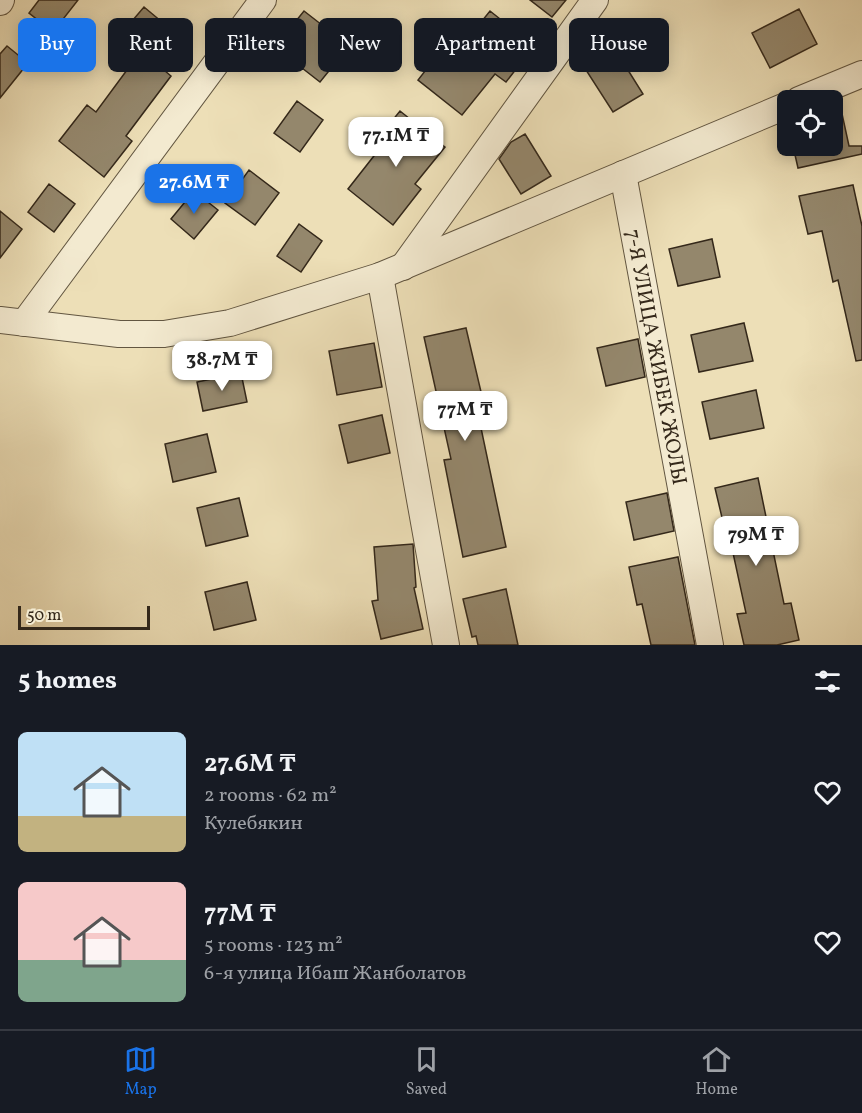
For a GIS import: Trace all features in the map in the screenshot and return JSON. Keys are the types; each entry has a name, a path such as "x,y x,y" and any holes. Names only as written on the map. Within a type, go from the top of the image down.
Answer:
{"street":[{"path":"12,322 263,0"},
{"path":"446,645 391,271 595,0"},
{"path":"825,90 862,76"},
{"path":"12,322 119,334 164,334 230,323 391,271 777,110"},
{"name":"7-Я УЛИЦА ЖИБЕК ЖОЛЫ","path":"623,174 710,645"}],"building":[{"path":"39,0 78,0 64,18 35,18 29,13"},
{"path":"530,0 566,0 552,17"},
{"path":"144,7 157,18 135,18"},
{"path":"799,9 817,44 770,68 752,33"},
{"path":"304,11 318,22 318,72 328,72 320,82 306,71 306,18 298,18"},
{"path":"490,11 499,18 484,18"},
{"path":"7,46 18,55 18,72 21,72 0,98 0,54"},
{"path":"126,72 166,72 171,76 126,136 132,141 104,177 59,141 87,105 96,112"},
{"path":"424,72 514,72 506,82 495,74 462,115 418,80"},
{"path":"587,72 629,72 643,94 613,112"},
{"path":"297,101 323,120 300,152 274,133"},
{"path":"400,111 445,147 415,184 421,189 393,225 348,189 377,152 371,147"},
{"path":"843,118 849,146 862,146 862,154 798,168 795,156 843,156"},
{"path":"525,134 551,176 521,194 499,159 511,142"},
{"path":"249,170 279,193 255,225 225,203"},
{"path":"49,184 75,204 54,232 28,212"},
{"path":"853,185 862,226 862,360 856,361 838,280 833,282 822,231 808,234 799,196"},
{"path":"194,191 218,210 194,239 171,219"},
{"path":"0,211 22,229 0,258"},
{"path":"299,224 322,241 301,272 277,256"},
{"path":"712,239 720,277 678,286 669,249"},
{"path":"744,323 753,361 699,372 691,335"},
{"path":"466,328 489,426 481,428 506,547 463,557 444,460 451,459 424,337"},
{"path":"638,339 645,377 606,386 597,348"},
{"path":"374,343 382,387 337,395 329,351"},
{"path":"241,373 247,402 203,411 197,382"},
{"path":"756,390 764,428 710,439 702,402"},
{"path":"382,415 390,453 348,463 339,425"},
{"path":"207,434 216,472 173,482 165,444"},
{"path":"758,478 784,604 791,603 799,640 777,645 744,645 737,614 746,613 727,525 724,526 715,488"},
{"path":"667,493 674,531 634,540 626,502"},
{"path":"239,498 248,536 206,546 197,508"},
{"path":"413,544 416,587 414,588 423,629 381,639 372,601 378,600 374,547"},
{"path":"678,557 695,645 651,645 642,604 637,605 629,567"},
{"path":"247,582 256,620 214,630 205,592"},
{"path":"506,589 518,645 478,645 476,636 472,637 463,599"}]}
